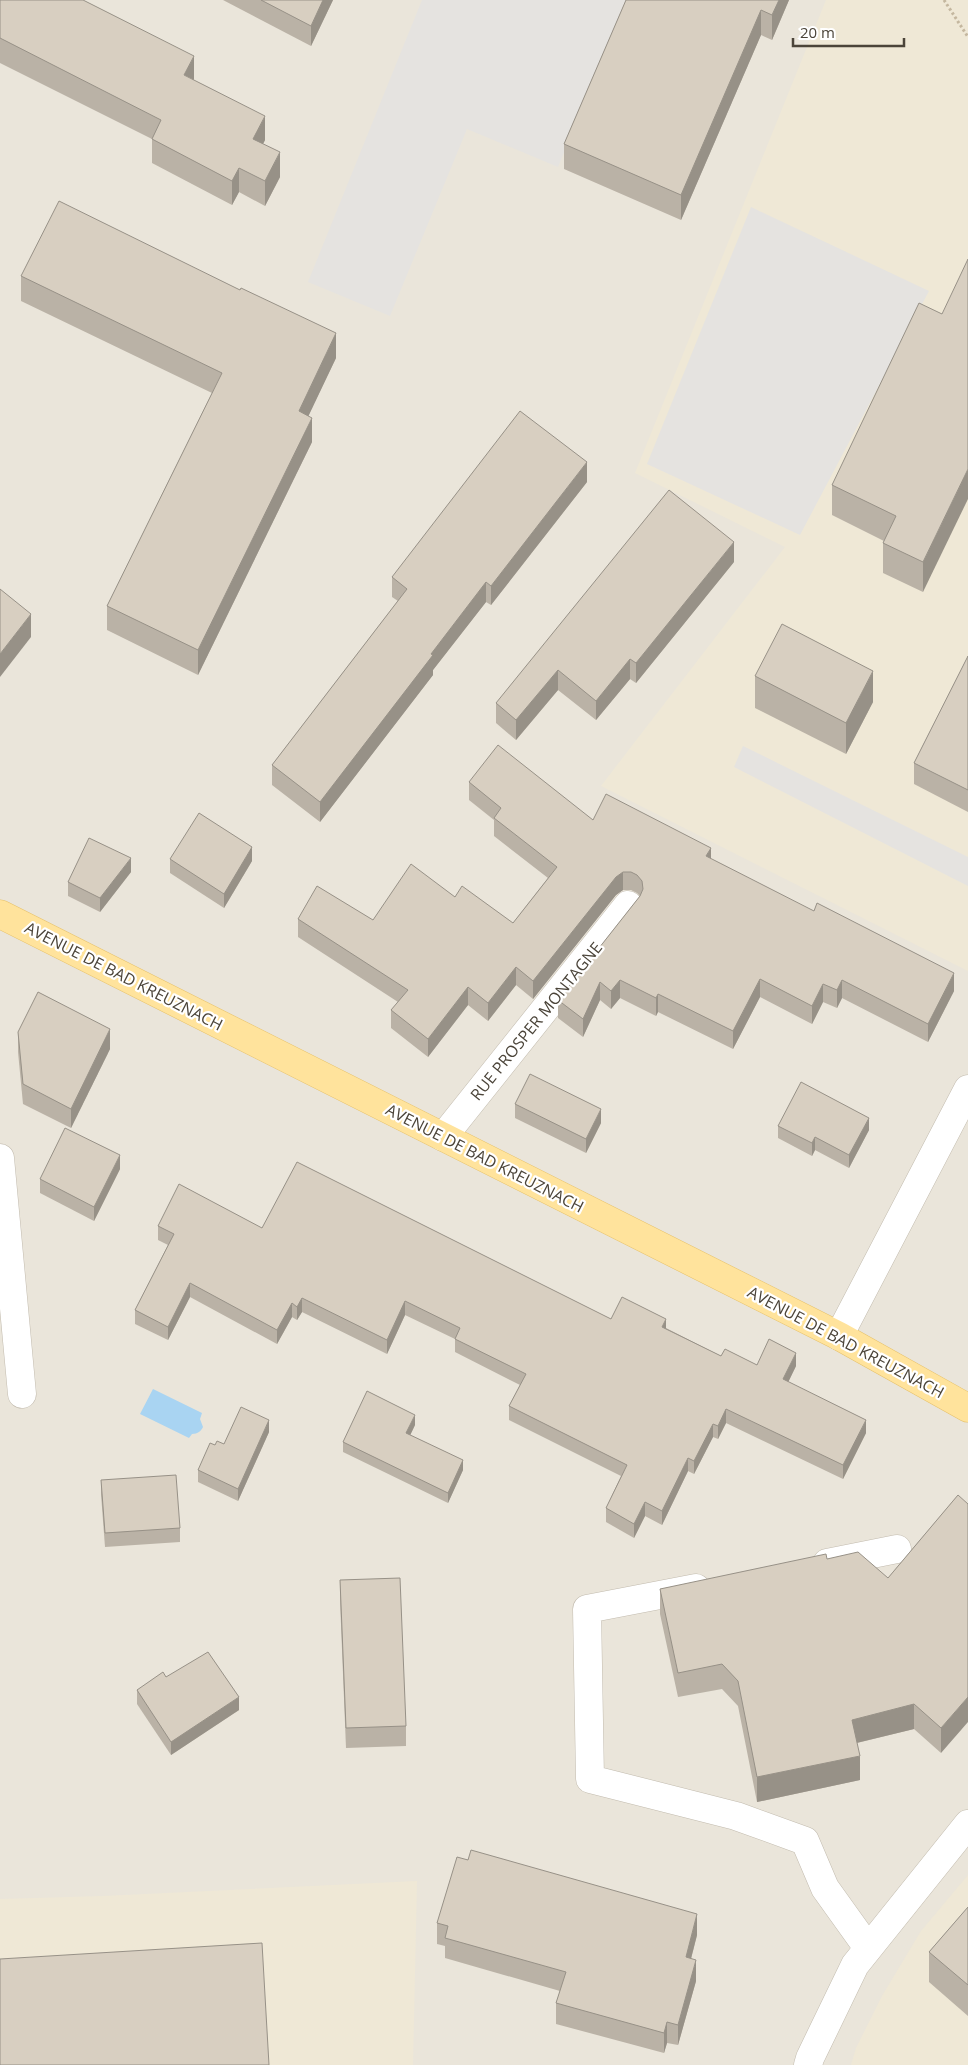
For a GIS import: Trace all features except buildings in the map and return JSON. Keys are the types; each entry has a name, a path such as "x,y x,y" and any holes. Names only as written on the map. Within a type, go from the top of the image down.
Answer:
{"main road":[{"name":"AVENUE DE BAD KREUZNACH","path":"0,914 840,1336 968,1408"}],"street":[{"name":"RUE PROSPER MONTAGNE","path":"443,1137 628,905"},
{"path":"840,1336 968,1089"},
{"path":"0,1158 22,1394"},
{"path":"800,1568 898,1549"},
{"path":"723,1583 586,1609 590,1779 736,1816 805,1841 824,1888 868,1948"},
{"path":"808,2065 855,1965 968,1824"}],"path":[{"path":"944,0 968,37"}],"shaded area":[{"path":"0,0 968,0 968,2065 0,2065"},
{"path":"422,0 626,0 558,167 467,129 390,316 308,282"},
{"path":"826,0 968,0 968,971 601,786 785,547 635,473"},
{"path":"751,207 929,291 800,535 647,464"},
{"path":"743,746 968,857 968,886 734,767"},
{"path":"968,1875 968,2065 851,2065 856,2048 882,1996 921,1931"},
{"path":"417,1881 413,2065 0,2065 0,1899"}],"water":[{"path":"153,1389 202,1413 200,1419 203,1427 201,1430 198,1433 192,1434 189,1438 140,1414"}]}
